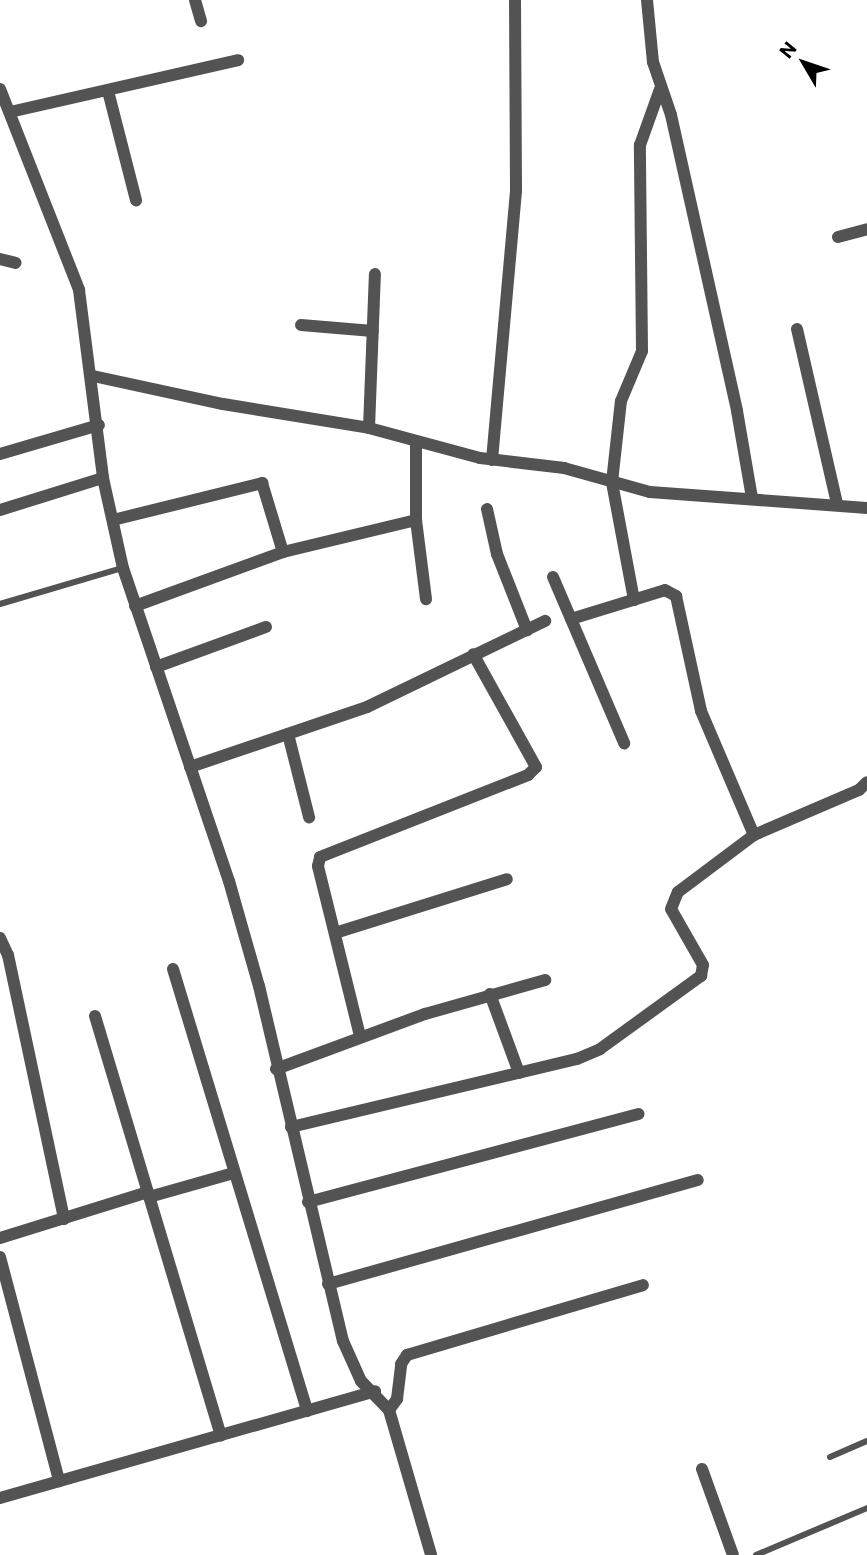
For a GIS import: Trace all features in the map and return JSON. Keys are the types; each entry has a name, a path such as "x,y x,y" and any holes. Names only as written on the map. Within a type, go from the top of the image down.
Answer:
{"street":[{"path":"195,0 201,21"},
{"path":"492,460 516,191 515,0"},
{"path":"647,0 660,89 671,115 752,498"},
{"path":"10,112 238,60"},
{"path":"0,89 79,290 93,376 103,478 122,568 190,767 259,986 308,1202 351,1366 389,1410 431,1555"},
{"path":"634,600 612,482 623,391 642,351 640,145 660,89"},
{"path":"108,91 136,200"},
{"path":"838,237 866,234"},
{"path":"0,259 16,263"},
{"path":"369,428 375,274"},
{"path":"301,325 373,331"},
{"path":"797,329 837,504"},
{"path":"93,376 223,404 369,428 492,460 565,468 650,492 867,508"},
{"path":"0,454 99,425"},
{"path":"416,442 416,520 426,599"},
{"path":"0,510 103,478"},
{"path":"113,520 262,483 283,552"},
{"path":"487,509 497,554 527,629"},
{"path":"135,606 283,552 416,520"},
{"path":"553,577 624,743"},
{"path":"571,619 666,590 676,596 701,711 754,835"},
{"path":"190,767 367,707 545,621"},
{"path":"156,667 266,627"},
{"path":"359,1036 318,866 320,857 528,775 536,767 473,654"},
{"path":"289,734 309,817"},
{"path":"291,1127 586,1056 701,976 703,965 670,903 678,892 754,835 859,790 867,782"},
{"path":"335,933 507,879"},
{"path":"0,938 8,955 64,1219"},
{"path":"173,969 307,1411"},
{"path":"276,1069 359,1036 490,994 545,980"},
{"path":"490,994 519,1073"},
{"path":"95,1016 221,1435"},
{"path":"308,1202 639,1114"},
{"path":"0,1238 234,1173"},
{"path":"328,1284 698,1180"},
{"path":"0,1257 59,1482"},
{"path":"389,1410 397,1399 401,1364 407,1355 643,1285"},
{"path":"0,1498 375,1391"},
{"path":"702,1469 733,1555"}],"lane":[{"path":"0,604 122,568"},
{"path":"830,1457 867,1441"},
{"path":"756,1555 867,1508"}]}
